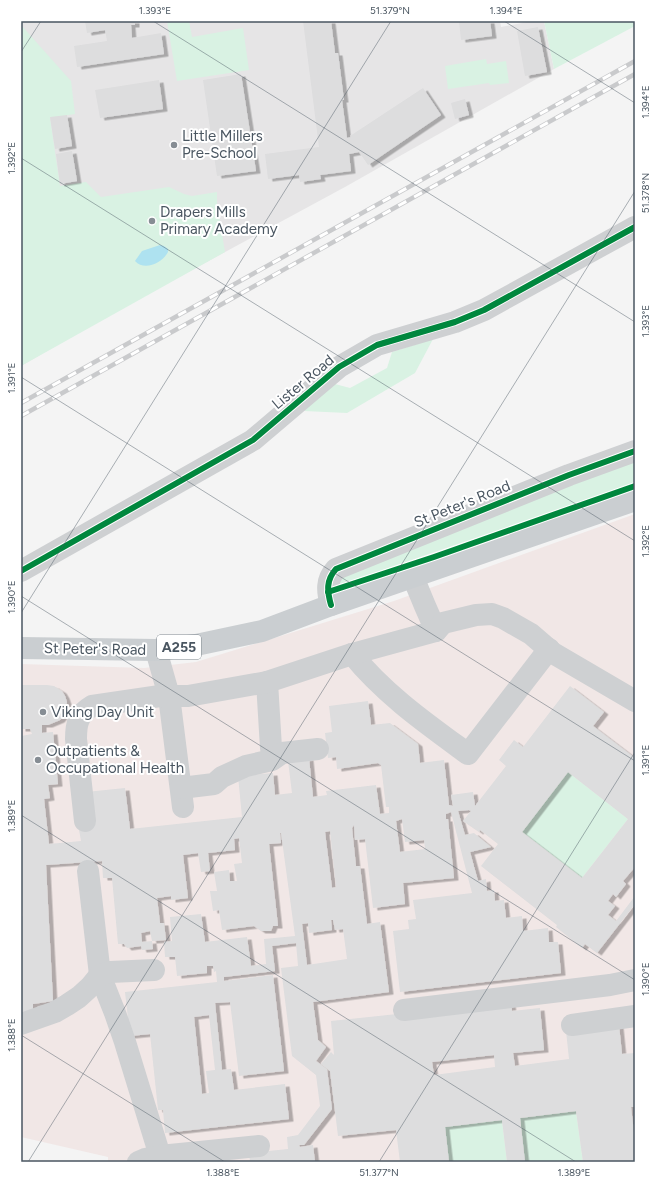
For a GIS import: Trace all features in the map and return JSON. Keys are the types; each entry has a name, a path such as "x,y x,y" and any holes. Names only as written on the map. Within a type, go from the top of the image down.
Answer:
{"main road":[{"name":"St Peter's Road","path":"21,648 156,650 196,645 262,631 413,576 635,500"}],"street":[{"name":"Lister Road","path":"21,571 253,440 339,367 377,345 456,322 484,310 635,227"},
{"name":"St Peter's Road","path":"331,605 328,586 331,574 336,569 569,475 635,451"},
{"path":"413,576 424,606 436,631"},
{"path":"85,821 76,739 76,727 84,710 92,706 147,698 188,696 267,682 352,654 436,631 443,623 476,615 492,614 503,618 514,631 532,634 549,649 635,701"},
{"path":"352,654 374,680 437,732 468,754 549,649"},
{"path":"156,650 169,696 182,798 214,784 222,777 246,766 272,760 282,753 318,749"},
{"path":"267,682 271,748"},
{"path":"88,871 100,975 126,1042 160,1156"},
{"path":"21,1024 55,1012 67,1005 79,997 100,975 110,972 154,970"},
{"path":"404,1010 610,985 635,980"},
{"path":"572,1025 635,1016"},
{"path":"138,1162 160,1156 259,1146"}],"shaded area":[{"name":"Drapers Mills Primary Academy","path":"21,21 500,21 501,27 527,22 544,21 554,69 345,187 120,309 21,366"},
{"path":"635,514 635,1162 108,1162 108,1157 21,1137 21,664 144,668 196,662 394,601"}],"green space":[{"path":"167,21 189,21 192,37 243,28 249,70 177,81"},
{"path":"544,21 635,21 635,26 554,69"},
{"path":"21,25 71,81 75,114 50,118 60,186 86,182 101,197 169,187 192,196 217,192 217,204 225,252 21,366"},
{"path":"486,59 487,64 506,61 509,83 490,85 489,83 448,89 445,66"},
{"path":"433,339 415,373 347,413 304,411 335,384 350,388 387,368 392,352"},
{"path":"635,461 635,483 342,584 338,584 349,570"},
{"path":"568,772 628,819 582,878 522,832"},
{"path":"576,1111 583,1162 525,1162 520,1118"},
{"path":"502,1120 507,1162 449,1162 445,1127"}],"water":[{"path":"160,245 168,249 168,252 166,256 158,262 149,266 144,266 135,261 142,251"}],"building":[{"path":"85,21 135,21 135,25 131,25 132,38 161,33 164,54 77,67 74,46 107,41 105,30 87,33"},
{"path":"303,21 331,21 335,53 338,53 347,138 351,137 350,136 423,88 441,115 368,165 359,152 349,154 351,171 320,175 321,179 300,182 299,175 268,179 265,154 319,147"},
{"path":"459,21 490,21 492,36 461,40"},
{"path":"538,27 547,72 525,76 517,31"},
{"path":"241,74 256,171 217,176 203,80"},
{"path":"159,80 163,109 100,118 95,90"},
{"path":"465,99 469,115 455,119 451,103"},
{"path":"67,115 72,146 55,149 50,117"},
{"path":"72,151 77,181 60,184 56,154"},
{"path":"21,685 54,686 62,691 67,702 64,715 60,720 48,725 42,725 42,733 53,732 58,784 48,785 50,798 44,799 49,844 81,841 79,830 90,829 86,792 125,788 130,829 242,817 238,776 273,773 275,795 292,793 288,761 309,758 313,797 327,795 326,791 376,785 380,814 389,813 389,807 386,807 381,765 378,763 337,769 336,757 328,758 325,733 332,732 329,706 368,701 371,725 390,723 418,744 420,763 444,760 449,805 453,806 451,795 473,792 475,806 506,766 499,760 514,740 523,747 570,686 604,712 593,726 635,758 635,867 623,881 626,884 616,897 613,894 608,901 615,906 608,915 616,921 635,896 635,904 597,953 585,944 582,948 556,927 557,925 481,866 498,844 480,830 479,832 463,821 471,811 458,811 465,835 474,833 491,847 470,852 478,881 486,879 487,891 494,890 495,901 504,900 506,918 522,916 523,931 548,928 549,942 558,942 561,973 400,992 393,931 409,929 408,920 416,919 413,900 472,893 451,812 446,814 446,819 448,819 454,878 403,883 405,904 373,908 365,839 355,840 354,825 352,828 356,866 360,866 367,924 380,922 389,992 313,1002 318,1040 326,1047 316,1061 327,1069 332,1109 304,1145 299,1145 300,1147 313,1145 315,1162 250,1162 249,1153 288,1149 287,1137 298,1135 320,1106 316,1075 292,1056 281,968 298,966 296,943 272,946 275,971 224,977 224,981 273,975 284,1071 239,1076 230,1002 215,1003 222,1070 231,1069 234,1090 285,1084 289,1119 165,1133 163,1110 158,1110 150,1034 130,1036 125,992 217,982 216,971 214,972 213,966 207,966 207,973 177,976 175,957 165,957 164,942 172,941 170,917 201,914 205,942 247,937 251,966 266,964 264,939 295,936 281,833 281,843 269,844 278,926 273,926 271,931 261,931 254,926 222,930 219,910 213,911 210,891 217,891 214,872 229,870 230,881 237,881 234,864 242,863 239,838 234,839 235,850 208,853 210,871 201,872 198,853 183,855 188,898 171,900 171,896 157,898 160,923 164,923 166,940 152,941 153,949 142,950 141,946 127,948 124,944 118,944 112,878 103,878 102,861 46,865 53,1001 33,1004 33,1011 21,1012 21,917 23,916 21,897 21,736 32,734 30,729 21,729","holes":["568,772 628,819 582,878 522,832","402,819 405,842 424,840 425,849 400,852 396,821","330,831 336,887 332,888 325,832","331,920 333,920 335,930 343,929 347,959 307,965 302,924 308,923 309,933 332,930","150,931 152,941 142,942 141,933","209,1015 215,1070 206,1071 209,1093 202,1094 194,1017"]},
{"path":"511,1002 512,1011 540,1008 544,1050 513,1053 515,1066 569,1059 566,1031 619,1025 622,1054 635,1053 635,1107 631,1107 635,1141 635,1162 583,1162 576,1111 520,1118 525,1162 507,1162 502,1120 445,1127 449,1162 400,1162 396,1130 338,1136 330,1071 321,1064 331,1052 334,1055 331,1021","holes":["494,1055 495,1067 434,1075 432,1062"]}],"railway":[{"path":"21,403 635,61"},
{"path":"21,416 635,74"}],"cycle path":[{"path":"21,571 253,440 339,367 377,345 455,322 484,310 635,227"},
{"path":"331,605 328,586 330,577 336,569 569,475 635,451"},
{"path":"328,592 434,557 635,486"}],"place":[{"name":"Little Millers Pre-School","path":"174,145"},
{"name":"Drapers Mills Primary Academy","path":"152,221"},
{"name":"Viking Day Unit","path":"43,712"},
{"name":"Outpatients & Occupational Health","path":"38,760"}]}
